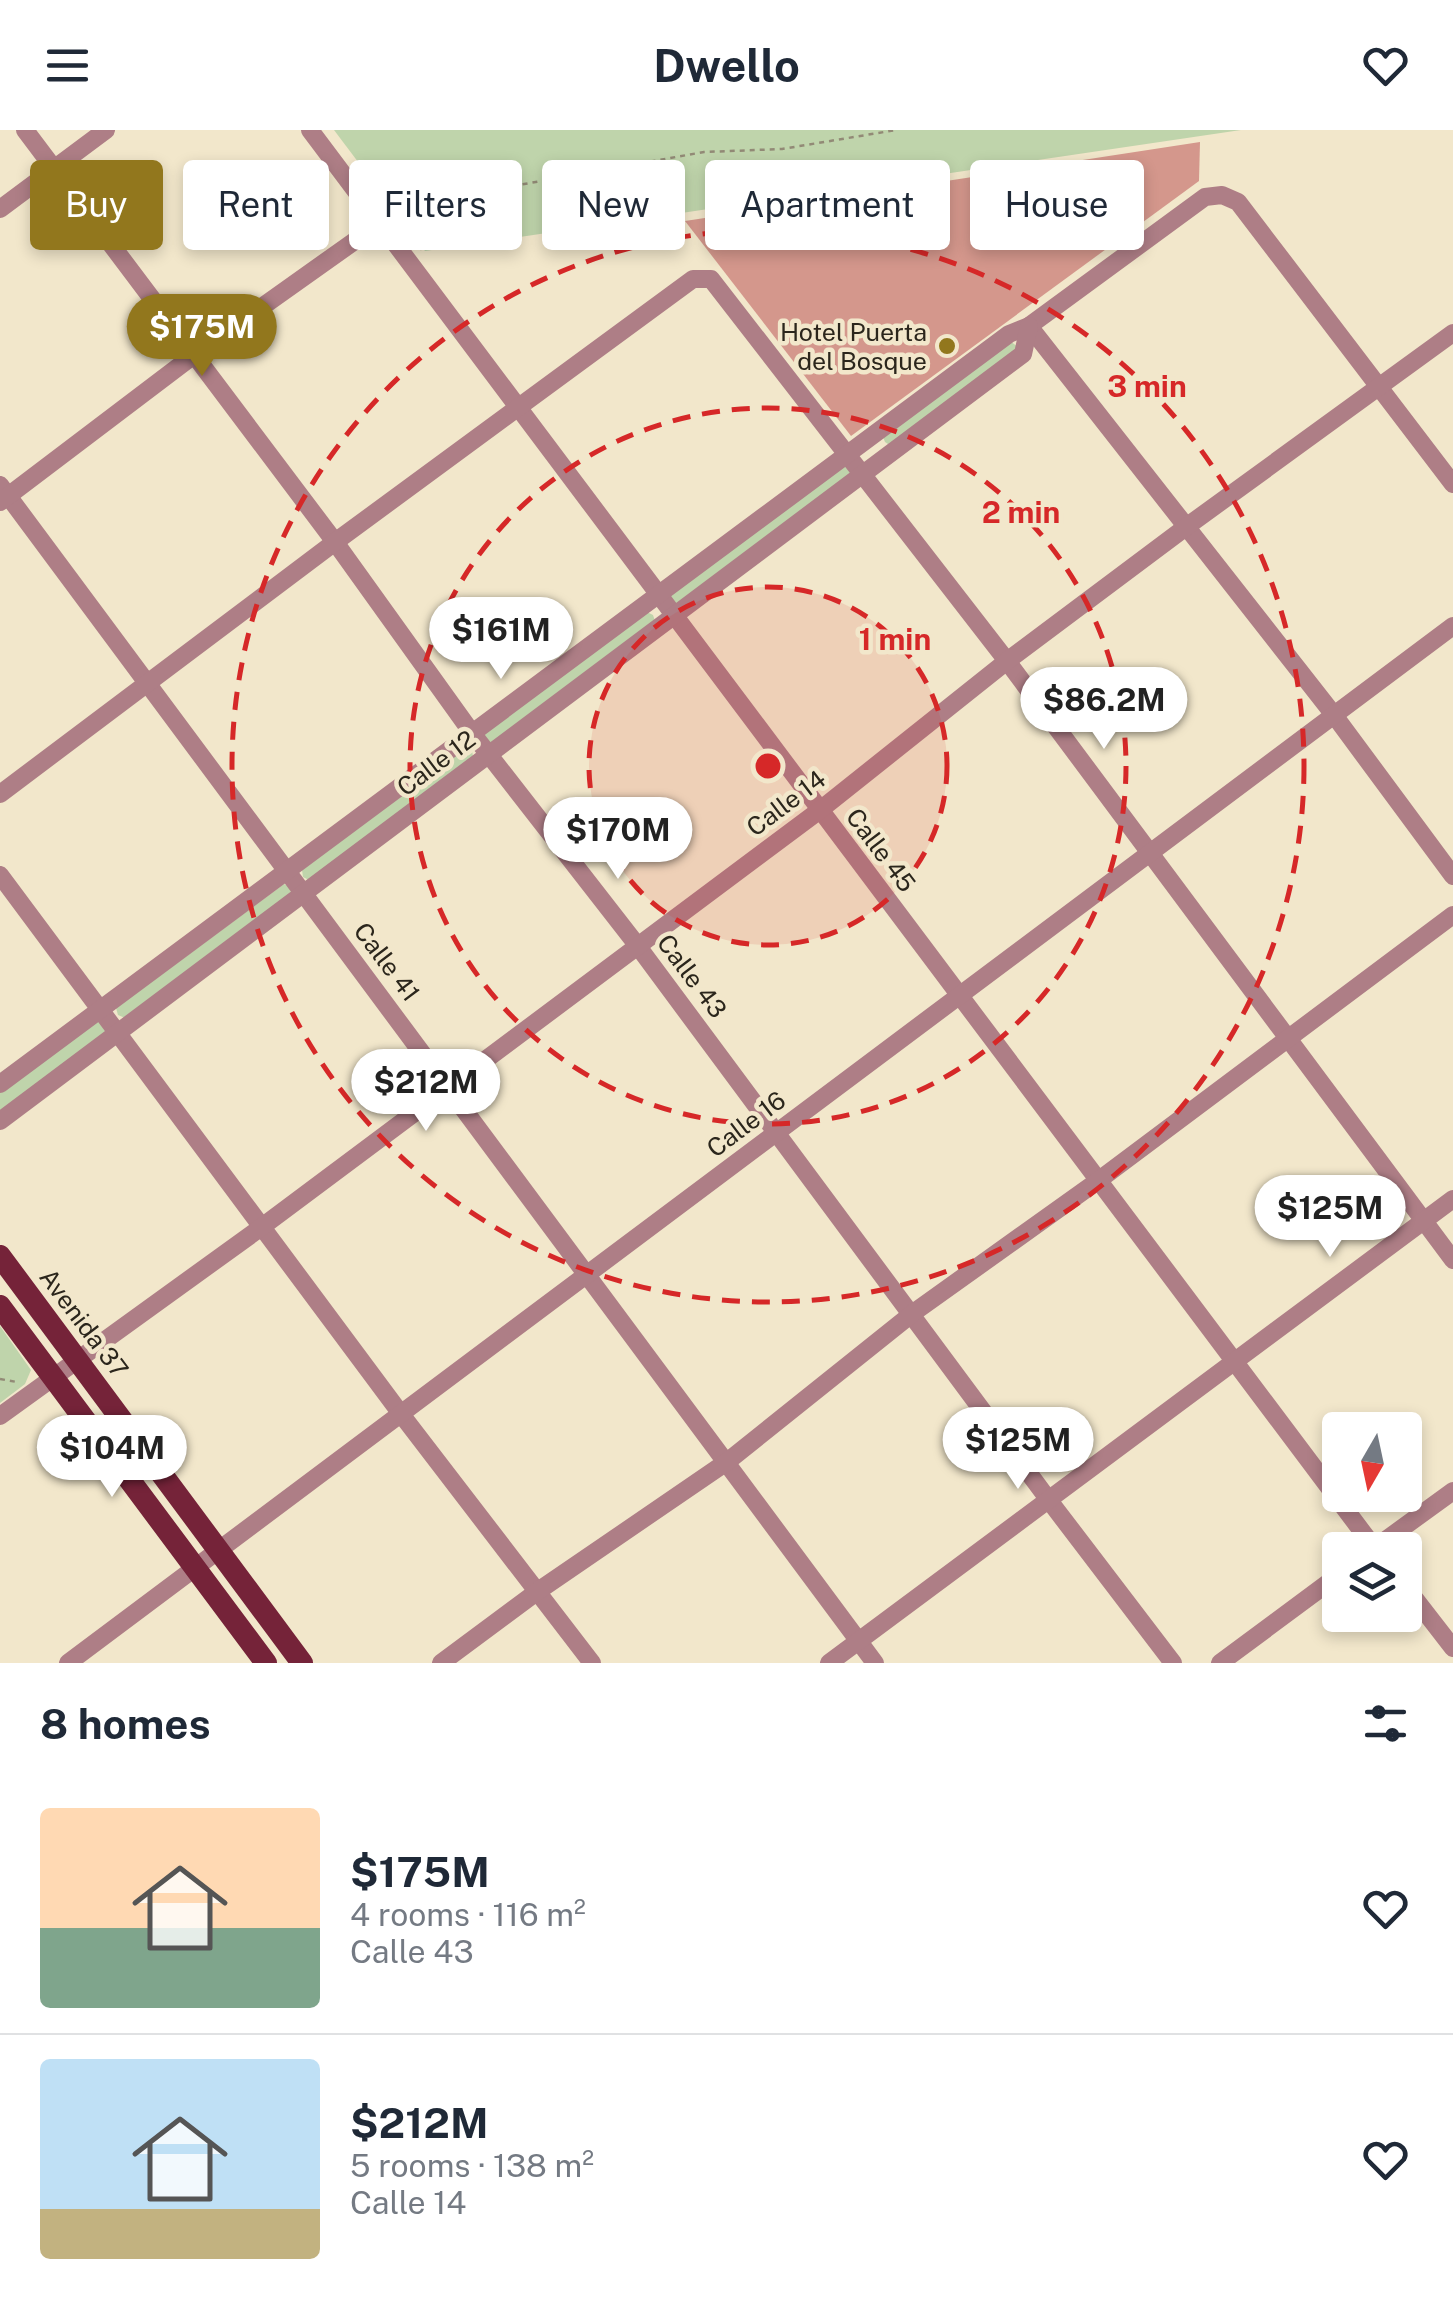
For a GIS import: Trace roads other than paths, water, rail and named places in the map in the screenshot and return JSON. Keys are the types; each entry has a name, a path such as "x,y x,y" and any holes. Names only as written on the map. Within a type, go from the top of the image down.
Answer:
{"main road":[{"name":"Avenida 37","path":"0,1256 302,1663"},
{"path":"0,1306 266,1663"}],"street":[{"name":"Calle 43","path":"24,130 48,160"},
{"path":"67,160 106,130"},
{"name":"Calle 45","path":"310,130 349,182"},
{"path":"0,209 30,187"},
{"name":"Calle 12","path":"0,1084 1009,334 1029,326 1206,198 1222,195 1238,202 1379,385"},
{"path":"3,495 349,245"},
{"name":"Calle 43","path":"116,250 335,542 488,755 637,944 1174,1663"},
{"name":"Calle 45","path":"400,250 1362,1532"},
{"path":"0,794 694,279 711,279 1007,662 1453,1260"},
{"path":"1029,326 1334,715 1453,876"},
{"name":"Calle 12","path":"0,1121 1023,354 1029,326"},
{"name":"Calle 14","path":"0,1416 264,1226 820,810 1186,527 1453,333"},
{"path":"1379,385 1453,484"},
{"name":"Calle 41","path":"3,495 287,870 875,1663"},
{"name":"Calle 16","path":"68,1663 1453,626"},
{"path":"0,875 401,1414 592,1663"},
{"path":"441,1663 538,1591 728,1461 913,1314 1453,915"},
{"path":"829,1663 1453,1199"},
{"path":"1397,1532 1453,1491"},
{"path":"1220,1663 1322,1587"},
{"path":"1422,1608 1453,1648"}],"place":[{"name":"Hotel Puerta del Bosque","path":"947,346"}]}
